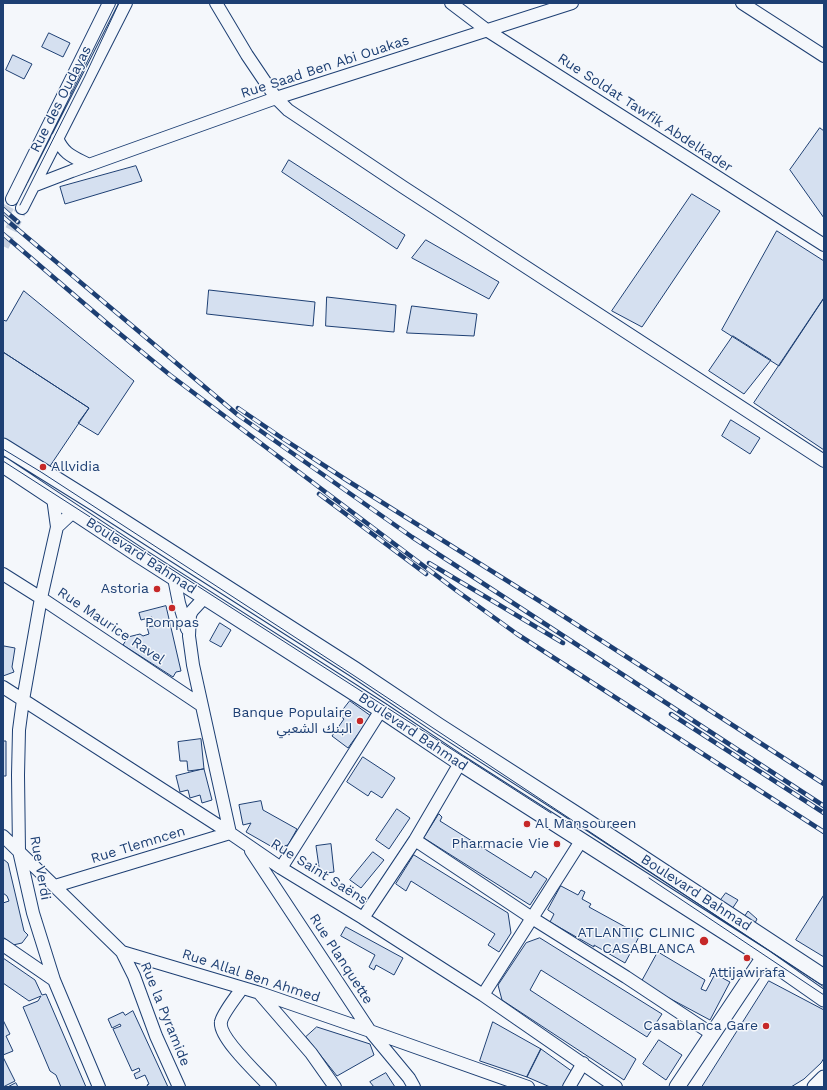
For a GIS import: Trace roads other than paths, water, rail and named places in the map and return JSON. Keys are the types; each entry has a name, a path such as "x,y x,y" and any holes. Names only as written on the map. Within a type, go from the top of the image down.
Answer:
{"main road":[{"name":"Boulevard Bahmad","path":"3,446 341,661 824,977"},
{"name":"Boulevard Bahmad","path":"3,465 204,598 381,710 460,763 768,960 824,999"},
{"path":"678,1087 712,1034 768,960"},
{"path":"690,1087 731,1024 768,960"},
{"path":"814,1087 824,1078"}],"street":[{"name":"Rue des Oudayas","path":"12,199 109,3"},
{"name":"Rue des Oudayas","path":"22,208 126,3"},
{"path":"216,3 247,55 276,98 296,115 824,461"},
{"name":"Rue Soldat Tawfik Abdelkader","path":"451,3 488,31 824,245"},
{"name":"Rue Saad Ben Abi Ouakas","path":"34,186 276,98 572,3"},
{"path":"742,3 824,56"},
{"path":"57,138 62,149 89,165"},
{"name":"Rue Verdi","path":"53,498 57,527 41,598 23,700 20,730 18,775 19,851 33,913 54,980 99,1087"},
{"path":"57,527 73,512"},
{"name":"Rue Maurice Ravel","path":"3,574 201,705"},
{"path":"174,578 179,603 189,636 201,705 230,833"},
{"path":"189,636 190,615 204,598"},
{"name":"Rue Saint Saëns","path":"3,687 230,833 281,868 363,918 483,995 616,1087"},
{"path":"281,868 381,710"},
{"path":"363,918 415,840 460,763"},
{"name":"Rue Tlemncen","path":"55,886 230,833"},
{"name":"Rue Allal Ben Ahmed","path":"3,836 122,952 260,993 528,1087"},
{"path":"415,840 532,918 626,977 712,1034"},
{"path":"483,995 581,841"},
{"name":"Rue Planquette","path":"248,845 370,1031 409,1078 414,1087"},
{"path":"3,945 54,980"},
{"name":"Rue la Pyramide","path":"122,952 134,976 156,1036 179,1087"},
{"path":"242,988 222,1017 220,1027 227,1040 270,1087"},
{"path":"260,993 311,1053 335,1087"},
{"path":"569,1087 582,1063"}],"tunnel":[{"path":"3,217 12,199"},
{"path":"3,246 22,208"}],"tram line":[{"path":"20,205 85,76 119,3"},
{"path":"70,94 90,51"},
{"path":"3,449 41,472 353,675 824,987"},
{"path":"3,461 551,813"},
{"path":"649,878 824,995"}],"railway":[{"path":"3,209 18,222"},
{"path":"3,217 238,415 412,537 824,806"},
{"path":"3,234 170,375 457,591 517,634 824,832"},
{"path":"238,408 348,481 557,612 824,784"},
{"path":"319,494 426,574"},
{"path":"429,563 563,643"},
{"path":"671,714 824,813"}],"place":[{"name":"Allvidia","path":"43,467"},
{"name":"Astoria","path":"157,589"},
{"name":"Pompas","path":"172,608"},
{"name":"Banque Populaire البنك الشعبي","path":"360,721"},
{"name":"Al Mansoureen","path":"527,824"},
{"name":"Pharmacie Vie","path":"557,844"},
{"name":"ATLANTIC CLINIC CASABLANCA","path":"704,941"},
{"name":"Attijawirafa","path":"747,958"},
{"name":"Casablanca Gare","path":"766,1026"}]}
